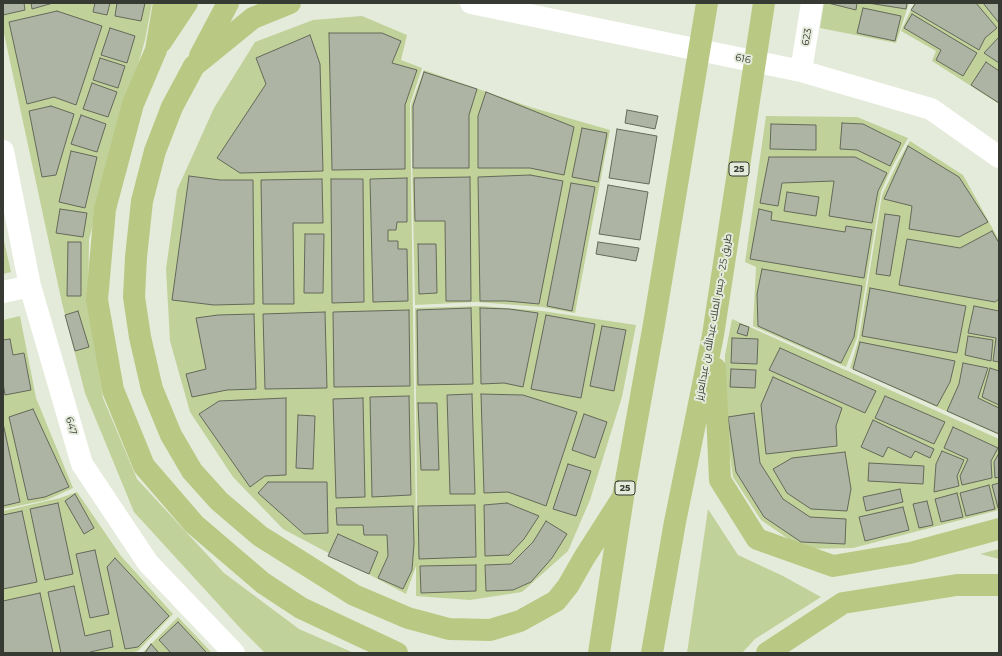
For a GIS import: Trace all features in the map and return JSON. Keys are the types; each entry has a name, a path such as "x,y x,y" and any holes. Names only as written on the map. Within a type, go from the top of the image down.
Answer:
{"main road":[{"path":"156,50 164,3"},
{"path":"187,3 156,50 133,104 105,209 97,300 113,390 144,466 194,524 263,583 301,608 398,653"},
{"path":"228,3 172,107 155,151 142,202 136,257 134,296 140,337 152,389 172,435 192,471 219,501 260,536 354,595 408,618 449,629 490,630 520,621 556,601 568,586 623,497"},
{"path":"194,66 253,18 290,3"},
{"name":"25","path":"599,653 623,497 654,324 707,3"},
{"name":"طريق 25 - جسر الملك عبدالله بن عبدالعزيز","path":"652,653 675,522 713,335 764,3"},
{"path":"713,335 720,480 757,539 833,566 910,553 999,529"},
{"path":"767,653 843,603 957,585 999,586"}],"street":[{"name":"616","path":"471,3 801,70 931,109 999,157"},
{"name":"623","path":"801,70 812,3"},
{"name":"647","path":"3,151 30,286 82,464 148,563 234,653"},
{"path":"3,292 30,286"}],"green space":[{"path":"3,3 152,3 145,40 89,239 88,304 103,398 137,479 224,573 299,629 354,653 265,653 241,629 134,512 85,393 62,303 3,29"},
{"path":"824,3 909,3 896,43 820,28"},
{"path":"914,3 999,3 999,104 932,61 936,51 901,31"},
{"path":"362,16 407,35 401,60 422,68 410,104 416,524 415,308 482,306 542,311 636,325 622,397 590,500 568,551 522,592 470,600 416,596 416,566 406,594 283,529 233,477 190,412 170,341 166,269 177,190 214,108 255,42 313,20"},
{"path":"424,70 530,107 610,130 575,313 542,307 476,302 415,305 411,105"},
{"path":"766,116 857,117 908,138 890,171 881,192 857,338 846,367 753,326 756,267 745,262"},
{"path":"910,141 963,175 999,240 999,435 850,368 859,338 882,195"},
{"path":"3,236 11,272 3,274"},
{"path":"20,316 36,398 73,488 47,500 3,509 3,320"},
{"path":"732,319 999,439 999,510 853,548 803,549 761,520 733,477 724,413 725,355"},
{"path":"77,492 121,556 173,614 138,651 129,653 3,653 3,511 60,498"},
{"path":"708,509 738,555 783,576 821,597 755,639 742,653 687,653"},
{"path":"999,549 999,559 980,554"},
{"path":"178,617 212,653 142,653"}],"building":[{"path":"3,3 24,3 25,10 3,15"},
{"path":"31,3 53,3 32,9"},
{"path":"95,3 110,3 107,15 93,12"},
{"path":"117,3 145,3 141,21 115,16"},
{"path":"828,3 857,3 856,10"},
{"path":"868,3 907,3 906,9"},
{"path":"916,3 976,3 997,28 985,38 979,50 911,10"},
{"path":"983,3 999,3 999,23"},
{"path":"863,8 901,16 895,41 857,33"},
{"path":"57,11 102,26 76,105 54,97 27,104 9,22"},
{"path":"912,14 977,53 963,76 936,60 941,50 904,28"},
{"path":"110,28 135,36 127,63 101,55"},
{"path":"329,33 382,33 401,41 392,63 417,70 405,105 405,169 332,170"},
{"path":"310,35 320,64 323,171 240,173 217,158 266,84 256,58"},
{"path":"999,37 999,63 984,53"},
{"path":"100,58 125,66 118,88 93,80"},
{"path":"986,62 999,71 999,103 971,85"},
{"path":"424,72 477,89 469,115 469,168 413,168 413,106"},
{"path":"92,83 117,92 108,117 83,109"},
{"path":"486,92 574,127 564,175 530,168 478,168 478,116"},
{"path":"51,106 74,114 56,175 42,177 29,111"},
{"path":"627,110 658,116 655,129 625,123"},
{"path":"81,115 106,124 97,152 71,144"},
{"path":"842,123 863,124 901,143 890,166 857,150 840,149"},
{"path":"771,124 816,125 816,150 770,149"},
{"path":"582,128 607,133 598,182 572,177"},
{"path":"617,129 657,136 649,184 609,178"},
{"path":"908,146 959,177 988,222 959,237 909,229 912,206 884,199"},
{"path":"71,151 97,157 85,208 59,202"},
{"path":"769,157 855,157 887,173 878,191 872,223 829,216 834,181 782,183 778,206 760,203"},
{"path":"530,175 563,181 539,304 507,301 480,301 478,177"},
{"path":"189,176 220,180 253,180 254,304 214,305 172,300"},
{"path":"470,177 471,301 446,301 445,221 415,221 414,178"},
{"path":"407,178 407,222 397,222 396,230 388,230 388,241 398,241 398,249 407,249 408,301 373,302 370,179"},
{"path":"322,179 323,223 293,223 294,304 263,304 261,180"},
{"path":"331,179 363,179 364,302 332,303"},
{"path":"571,183 595,187 572,311 547,306"},
{"path":"608,185 648,192 640,240 599,234"},
{"path":"787,192 819,197 816,216 784,211"},
{"path":"60,209 87,213 83,237 56,233"},
{"path":"759,209 772,212 771,220 845,232 846,226 872,230 864,278 750,259"},
{"path":"885,214 900,216 890,276 876,274"},
{"path":"992,231 999,243 999,299 995,302 899,285 907,239 960,248"},
{"path":"305,234 324,234 323,293 304,293"},
{"path":"68,242 81,242 81,296 67,296"},
{"path":"598,242 639,248 636,261 596,254"},
{"path":"418,244 436,244 437,293 419,294"},
{"path":"762,269 862,286 854,337 841,363 758,326 757,294"},
{"path":"870,288 966,306 957,353 862,336"},
{"path":"974,306 999,311 999,362 993,361 996,338 968,333"},
{"path":"471,308 473,384 418,385 417,310"},
{"path":"480,308 509,309 538,313 523,387 504,383 481,384"},
{"path":"409,310 410,386 334,387 333,312"},
{"path":"78,311 89,347 75,351 65,315"},
{"path":"325,312 327,388 265,389 263,314"},
{"path":"254,314 256,389 227,390 192,397 186,374 206,369 196,318 218,315"},
{"path":"546,315 595,324 581,398 531,389"},
{"path":"740,324 749,327 747,336 737,333"},
{"path":"602,326 626,330 614,391 590,386"},
{"path":"968,336 993,340 991,361 965,355"},
{"path":"732,338 758,339 757,364 731,363"},
{"path":"10,339 13,355 24,353 31,390 5,395 3,383 3,340"},
{"path":"860,342 955,361 950,382 937,406 853,369"},
{"path":"780,348 876,391 865,413 769,370"},
{"path":"963,363 988,368 978,398 999,408 999,434 947,411 959,384"},
{"path":"990,368 999,371 999,405 982,397"},
{"path":"731,369 756,370 755,388 730,387"},
{"path":"773,377 842,408 836,426 837,446 766,454 761,405"},
{"path":"472,394 475,494 450,494 447,395"},
{"path":"481,394 523,395 577,412 546,506 508,492 484,493"},
{"path":"409,396 411,495 372,497 370,397"},
{"path":"885,396 945,422 934,444 875,418"},
{"path":"286,398 286,475 265,476 250,487 199,414 219,401"},
{"path":"363,398 365,497 336,498 333,399"},
{"path":"418,403 437,403 439,470 421,470"},
{"path":"33,409 69,487 45,497 28,500 9,417"},
{"path":"754,413 760,463 783,499 810,517 846,519 845,544 801,542 764,517 736,472 728,417"},
{"path":"584,414 607,422 595,458 572,450"},
{"path":"298,415 315,416 313,469 296,468"},
{"path":"873,420 934,449 930,458 915,451 911,458 888,447 883,457 861,447"},
{"path":"3,423 20,502 3,506"},
{"path":"953,427 998,448 991,461 992,478 962,485 960,476 968,459 944,448"},
{"path":"942,451 964,460 957,476 959,486 934,492 936,464"},
{"path":"845,452 851,489 847,511 811,509 787,493 773,469 792,458"},
{"path":"999,453 999,477 995,478 994,462"},
{"path":"869,463 924,466 923,484 868,481"},
{"path":"568,464 591,471 576,516 553,509"},
{"path":"268,482 327,482 328,533 304,534 258,493"},
{"path":"999,483 999,508 998,508 992,485"},
{"path":"989,485 995,509 966,516 960,493"},
{"path":"900,489 903,502 866,511 863,497"},
{"path":"957,493 963,517 941,522 935,499"},
{"path":"75,494 94,528 84,534 65,501"},
{"path":"927,501 933,525 919,528 913,504"},
{"path":"58,503 73,574 45,580 30,509"},
{"path":"507,503 539,516 524,539 509,555 485,556 484,505"},
{"path":"475,505 476,557 419,559 418,506"},
{"path":"413,506 414,544 412,570 403,589 378,578 388,556 387,535 364,535 363,525 337,525 336,508"},
{"path":"903,507 909,530 865,541 859,517"},
{"path":"22,511 37,582 3,589 3,515"},
{"path":"546,521 567,534 552,558 531,582 513,590 486,591 485,565 511,564 533,542"},
{"path":"338,534 378,552 369,574 328,556"},
{"path":"95,550 109,614 90,618 76,554"},
{"path":"115,558 169,616 138,647 125,649 107,567"},
{"path":"476,565 476,591 421,593 420,566"},
{"path":"74,586 85,636 110,630 113,647 90,652 91,653 61,653 48,592"},
{"path":"40,593 53,653 4,653 3,601"},
{"path":"178,622 207,653 171,653 159,640"},
{"path":"151,644 159,653 145,653"}]}
